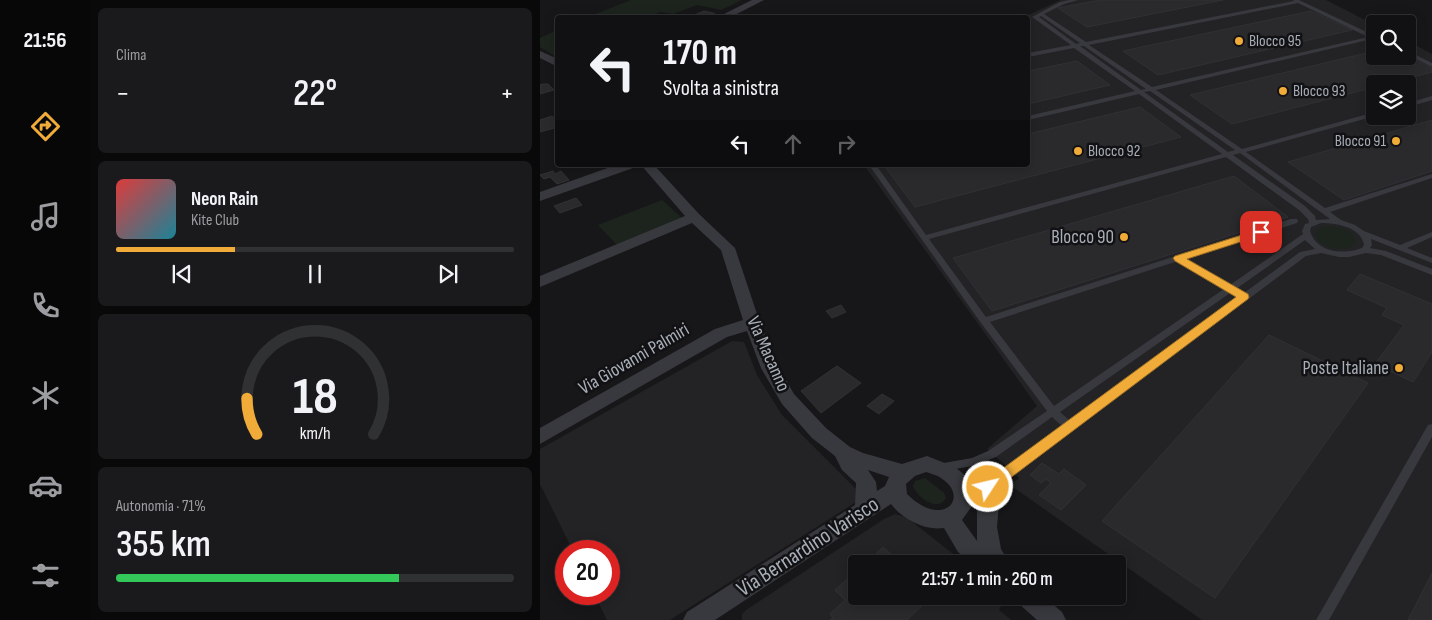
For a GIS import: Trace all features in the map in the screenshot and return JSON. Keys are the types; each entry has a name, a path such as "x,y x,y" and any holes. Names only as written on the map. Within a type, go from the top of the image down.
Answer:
{"street":[{"path":"726,15 759,0"},
{"path":"540,54 555,62"},
{"path":"540,197 622,167"},
{"name":"Via Macanno","path":"649,167 694,217 728,248 752,323 770,368 788,399 819,433 843,452 899,481"},
{"path":"540,282 694,217"},
{"name":"Via Giovanni Palmiri","path":"540,438 722,333 752,323"},
{"path":"843,452 845,459 860,473 866,482 868,492 865,508"},
{"path":"927,464 940,467 962,484 966,494 964,503 956,513 943,520 920,517 899,500 899,481 913,466 927,464"},
{"name":"Via Bernardino Varisco","path":"695,620 865,508 899,481"},
{"path":"993,555 989,543 986,517 990,500 998,488 997,481"},
{"path":"949,517 966,546 977,555"},
{"path":"1036,605 1054,620"}],"lane":[{"path":"1038,15 1062,3 1076,0"},
{"path":"1030,55 1296,1 1366,33"},
{"path":"1038,15 1085,44 1241,151 1338,221 1432,261"},
{"path":"1038,15 1076,46 1302,208 1312,218 1312,223"},
{"path":"1030,118 1366,39"},
{"path":"1416,57 1432,65"},
{"path":"1416,103 1432,98"},
{"path":"924,238 1366,116"},
{"path":"873,167 984,321 1054,413 1070,427"},
{"path":"1325,211 1432,176"},
{"path":"984,321 1294,221"},
{"path":"940,467 973,462 992,454 1054,413 1306,236 1308,226 1312,223 1338,221"},
{"path":"1363,233 1368,245 1365,250"},
{"path":"1401,248 1432,234"},
{"path":"1306,236 1310,242 1322,250 1349,255 1365,250 1383,253 1432,272"},
{"path":"1417,255 1421,240"},
{"path":"965,498 978,493 997,481 1302,254 1322,250"},
{"path":"1178,258 1244,297"},
{"path":"1322,620 1432,428"}],"shaded area":[{"path":"631,0 742,0 721,10 697,5 673,14 661,12 653,15 593,15"},
{"path":"1061,0 1326,0 1366,20 1366,65 1416,65 1416,45 1432,54 1432,620 1202,620 1126,567 1126,555 1110,555 1010,485 1019,478 987,449 1037,406 865,167 1030,167 1030,15 1028,15"},
{"path":"555,31 555,56 540,47 540,38"},
{"path":"662,200 683,219 618,246 598,225"},
{"path":"1326,226 1349,231 1353,234 1356,243 1339,249 1326,246 1321,243 1315,233 1320,227"},
{"path":"732,341 744,342 757,375 782,415 859,492 856,502 670,620 607,620 600,605 620,605 620,540 568,540 540,484 540,449"},
{"path":"925,478 944,493 946,498 942,502 933,504 928,502 915,490 913,486 915,481"},
{"path":"895,514 906,517 955,555 848,555 848,605 1001,605 999,610 1011,620 742,620 742,614 746,610 884,519"}],"building":[{"path":"1100,0 1223,0 1087,27 1058,8"},
{"path":"704,11 717,15 694,15"},
{"name":"Blocco 95","path":"1311,11 1352,30 1158,75 1123,51"},
{"name":"Blocco 93","path":"1366,53 1366,65 1416,65 1416,60 1432,68 1432,72 1416,76 1366,75 1366,89 1232,124 1190,95"},
{"path":"1077,61 1110,85 1030,104 1030,71"},
{"path":"548,84 554,90 540,94 540,85"},
{"name":"Blocco 92","path":"1140,107 1181,137 915,207 886,168 1030,167 1030,134"},
{"path":"552,116 555,118 555,128 540,132 540,120"},
{"name":"Blocco 91","path":"1432,120 1432,171 1344,200 1288,162 1416,125"},
{"path":"553,171 555,174 561,171 569,180 557,184 550,177 544,179 540,175"},
{"name":"Blocco 90","path":"1234,176 1288,217 992,311 953,258"},
{"path":"576,198 582,205 560,213 554,206"},
{"path":"1360,274 1432,304 1432,352 1413,382 1375,364 1404,325 1382,315 1387,308 1347,290"},
{"path":"841,305 846,312 832,318 826,311"},
{"path":"1269,335 1368,383 1215,598 1102,521"},
{"path":"837,366 861,383 821,413 801,391"},
{"path":"882,394 894,401 879,414 867,406"},
{"path":"1042,463 1059,474 1064,469 1086,485 1061,510 1039,495 1051,483 1046,479 1041,483 1030,475"},
{"path":"883,547 892,555 875,555"},
{"path":"1432,573 1432,620 1408,620"},
{"path":"848,578 848,605 923,605 907,620 830,620 833,618 830,614 845,600 835,590"}],"place":[{"name":"Blocco 95","path":"1239,41"},
{"name":"Blocco 93","path":"1283,91"},
{"name":"Blocco 91","path":"1396,141"},
{"name":"Blocco 92","path":"1078,151"},
{"name":"Blocco 90","path":"1124,237"},
{"name":"Poste Italiane","path":"1399,368"}],"route":[{"path":"988,487 1244,297 1178,258 1261,232"}]}
